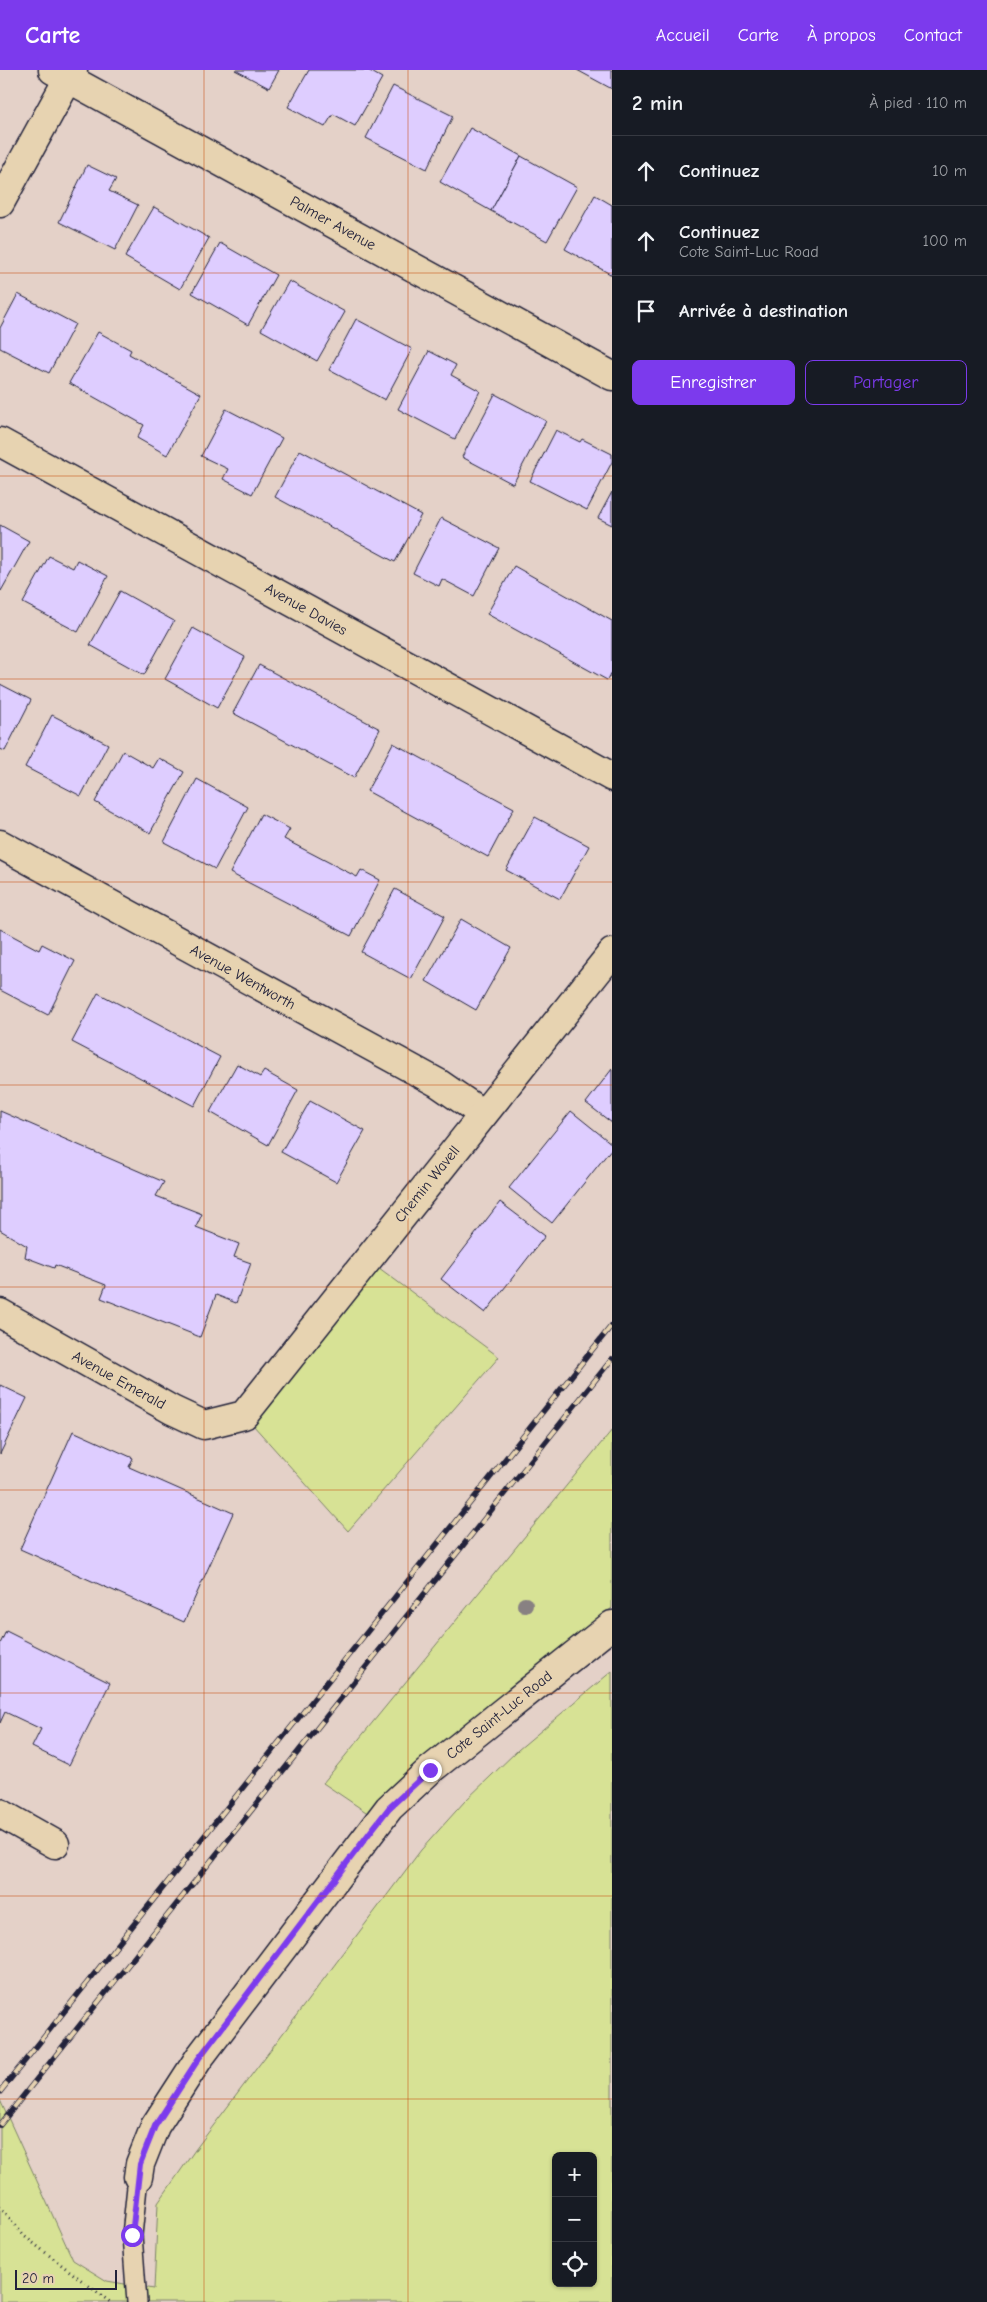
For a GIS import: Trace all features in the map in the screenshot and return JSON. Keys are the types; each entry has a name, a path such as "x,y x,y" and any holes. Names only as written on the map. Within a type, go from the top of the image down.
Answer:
{"street":[{"path":"0,203 65,73"},
{"name":"Palmer Avenue","path":"65,73 612,376"},
{"name":"Avenue Davies","path":"0,442 612,777"},
{"name":"Avenue Wentworth","path":"0,844 438,1083 483,1114"},
{"name":"Chemin Wavell","path":"244,1415 612,953"},
{"name":"Avenue Emerald","path":"0,1313 172,1410 204,1425 244,1415"},
{"name":"Cote Saint-Luc Road","path":"138,2177 140,2164 155,2126 199,2058 389,1808 430,1770 612,1625"},
{"path":"0,1813 55,1844"}],"lane":[{"path":"137,2302 132,2235 138,2177"}],"path":[{"path":"0,2206 24,2236 110,2302"}],"green space":[{"path":"367,1259 499,1357 348,1531 244,1415"},
{"path":"612,1430 612,1608 437,1747 402,1778 369,1814 323,1783"},
{"path":"612,1671 612,2302 0,2302 0,2100 73,2260 107,2281 154,2289 158,2203 195,2150 421,1850 465,1801 518,1750"}],"building":[{"path":"235,70 279,70 269,88"},
{"path":"309,70 368,70 382,78 355,126 333,114 325,127 288,107"},
{"path":"577,70 612,70 612,89"},
{"path":"393,86 453,116 427,169 366,138"},
{"path":"470,128 521,156 491,211 440,182"},
{"path":"521,156 577,187 547,241 491,211"},
{"path":"87,165 116,179 109,191 138,205 115,250 59,222"},
{"path":"595,195 612,205 612,275 565,249"},
{"path":"154,207 209,238 180,289 125,257"},
{"path":"220,243 276,275 248,325 192,293"},
{"path":"289,281 345,312 317,361 261,330"},
{"path":"18,294 75,324 49,373 0,348 0,328"},
{"path":"356,319 412,349 385,400 329,370"},
{"path":"98,332 131,350 129,354 201,394 167,455 137,438 144,425 69,383"},
{"path":"429,351 456,365 451,375 480,391 455,439 398,409"},
{"path":"495,394 546,421 513,484 462,457"},
{"path":"226,409 282,438 252,494 223,479 228,469 201,456"},
{"path":"556,430 580,442 582,439 612,454 612,462 587,510 530,481"},
{"path":"300,450 421,515 395,562 275,497"},
{"path":"612,492 612,525 598,518"},
{"path":"441,518 499,548 474,596 442,579 439,586 413,573"},
{"path":"0,525 29,541 1,591 0,590"},
{"path":"49,556 73,568 77,560 108,576 78,632 23,603"},
{"path":"514,566 612,621 612,672 607,680 487,614"},
{"path":"120,591 174,621 144,675 90,645"},
{"path":"193,628 245,657 217,708 165,679"},
{"path":"259,665 380,729 354,778 233,713"},
{"path":"0,684 31,700 5,751 0,749"},
{"path":"52,715 108,744 81,796 25,767"},
{"path":"393,743 514,808 488,857 367,791"},
{"path":"123,751 153,768 159,758 184,772 150,833 95,802"},
{"path":"197,779 248,807 215,869 164,842"},
{"path":"261,814 290,829 284,839 357,877 361,870 380,880 351,936 230,873"},
{"path":"535,817 589,846 560,899 506,870"},
{"path":"395,889 445,916 411,979 361,952"},
{"path":"461,919 511,948 476,1010 426,981"},
{"path":"0,929 39,950 42,944 75,961 48,1015 0,990"},
{"path":"98,993 220,1057 194,1106 72,1042"},
{"path":"237,1064 260,1077 264,1071 298,1090 268,1145 210,1112"},
{"path":"612,1069 612,1123 586,1103"},
{"path":"310,1101 365,1131 336,1182 281,1152"},
{"path":"0,1111 164,1182 156,1196 202,1214 196,1227 239,1244 234,1257 251,1263 236,1303 216,1295 200,1337 101,1298 106,1285 55,1265 54,1268 25,1257 27,1246 0,1230"},
{"path":"571,1111 612,1144 612,1148 552,1223 509,1188"},
{"path":"500,1202 545,1236 485,1313 441,1279"},
{"path":"0,1385 27,1398 0,1454"},
{"path":"73,1431 133,1458 129,1467 233,1513 184,1622 20,1549"},
{"path":"6,1631 110,1683 69,1765 32,1747 41,1729 5,1712 0,1723 0,1644"}],"railway":[{"path":"0,2092 612,1325"},
{"path":"0,2125 612,1359"}],"route":[{"path":"132,2235 140,2164 155,2126 173,2097 199,2058 389,1808 430,1770"}]}
